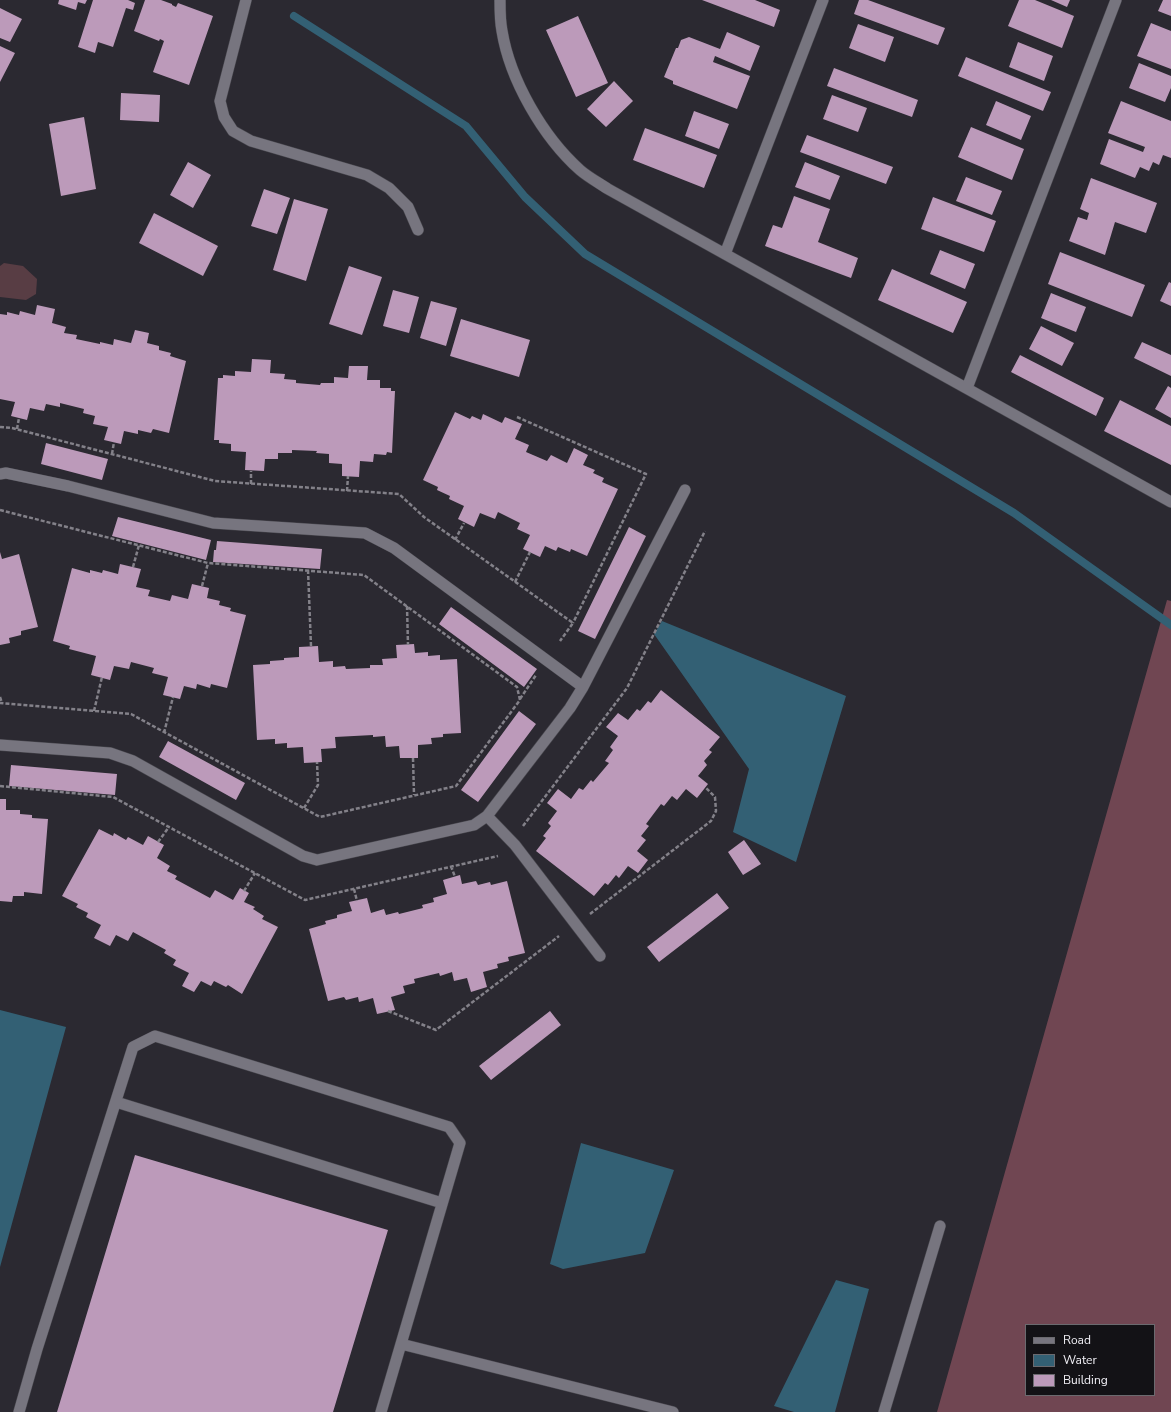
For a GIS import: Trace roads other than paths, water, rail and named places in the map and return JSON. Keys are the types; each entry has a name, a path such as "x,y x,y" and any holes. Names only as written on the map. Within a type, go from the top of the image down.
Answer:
{"street":[{"path":"246,0 220,101 224,117 233,131 251,141 367,175 389,188 408,207 418,230"},
{"path":"500,0 502,30 512,70 532,110 556,147 581,171 608,189 1171,502"},
{"path":"725,254 824,0"},
{"path":"967,388 1116,0"},
{"path":"0,474 6,473 68,486 213,523 365,533 394,548 584,687"},
{"path":"0,745 110,753 133,761 303,856 317,860 474,825 487,816 570,708 584,687 685,490"},
{"path":"487,816 515,845 600,956"},
{"path":"19,1412 36,1349 133,1047 155,1036 449,1127 460,1143 381,1412"},
{"path":"116,1102 442,1203"},
{"path":"884,1412 940,1226"},
{"path":"401,1344 674,1412"}],"water":[{"path":"662,621 846,696 796,862 733,832 749,769 654,634"},
{"path":"0,1010 66,1027 0,1267"},
{"path":"581,1143 674,1170 645,1253 563,1269 550,1264"},
{"path":"836,1280 869,1289 835,1412 794,1412 774,1406"}],"waterway":[{"path":"294,16 466,126 525,197 585,254 1014,513 1171,625"}]}
